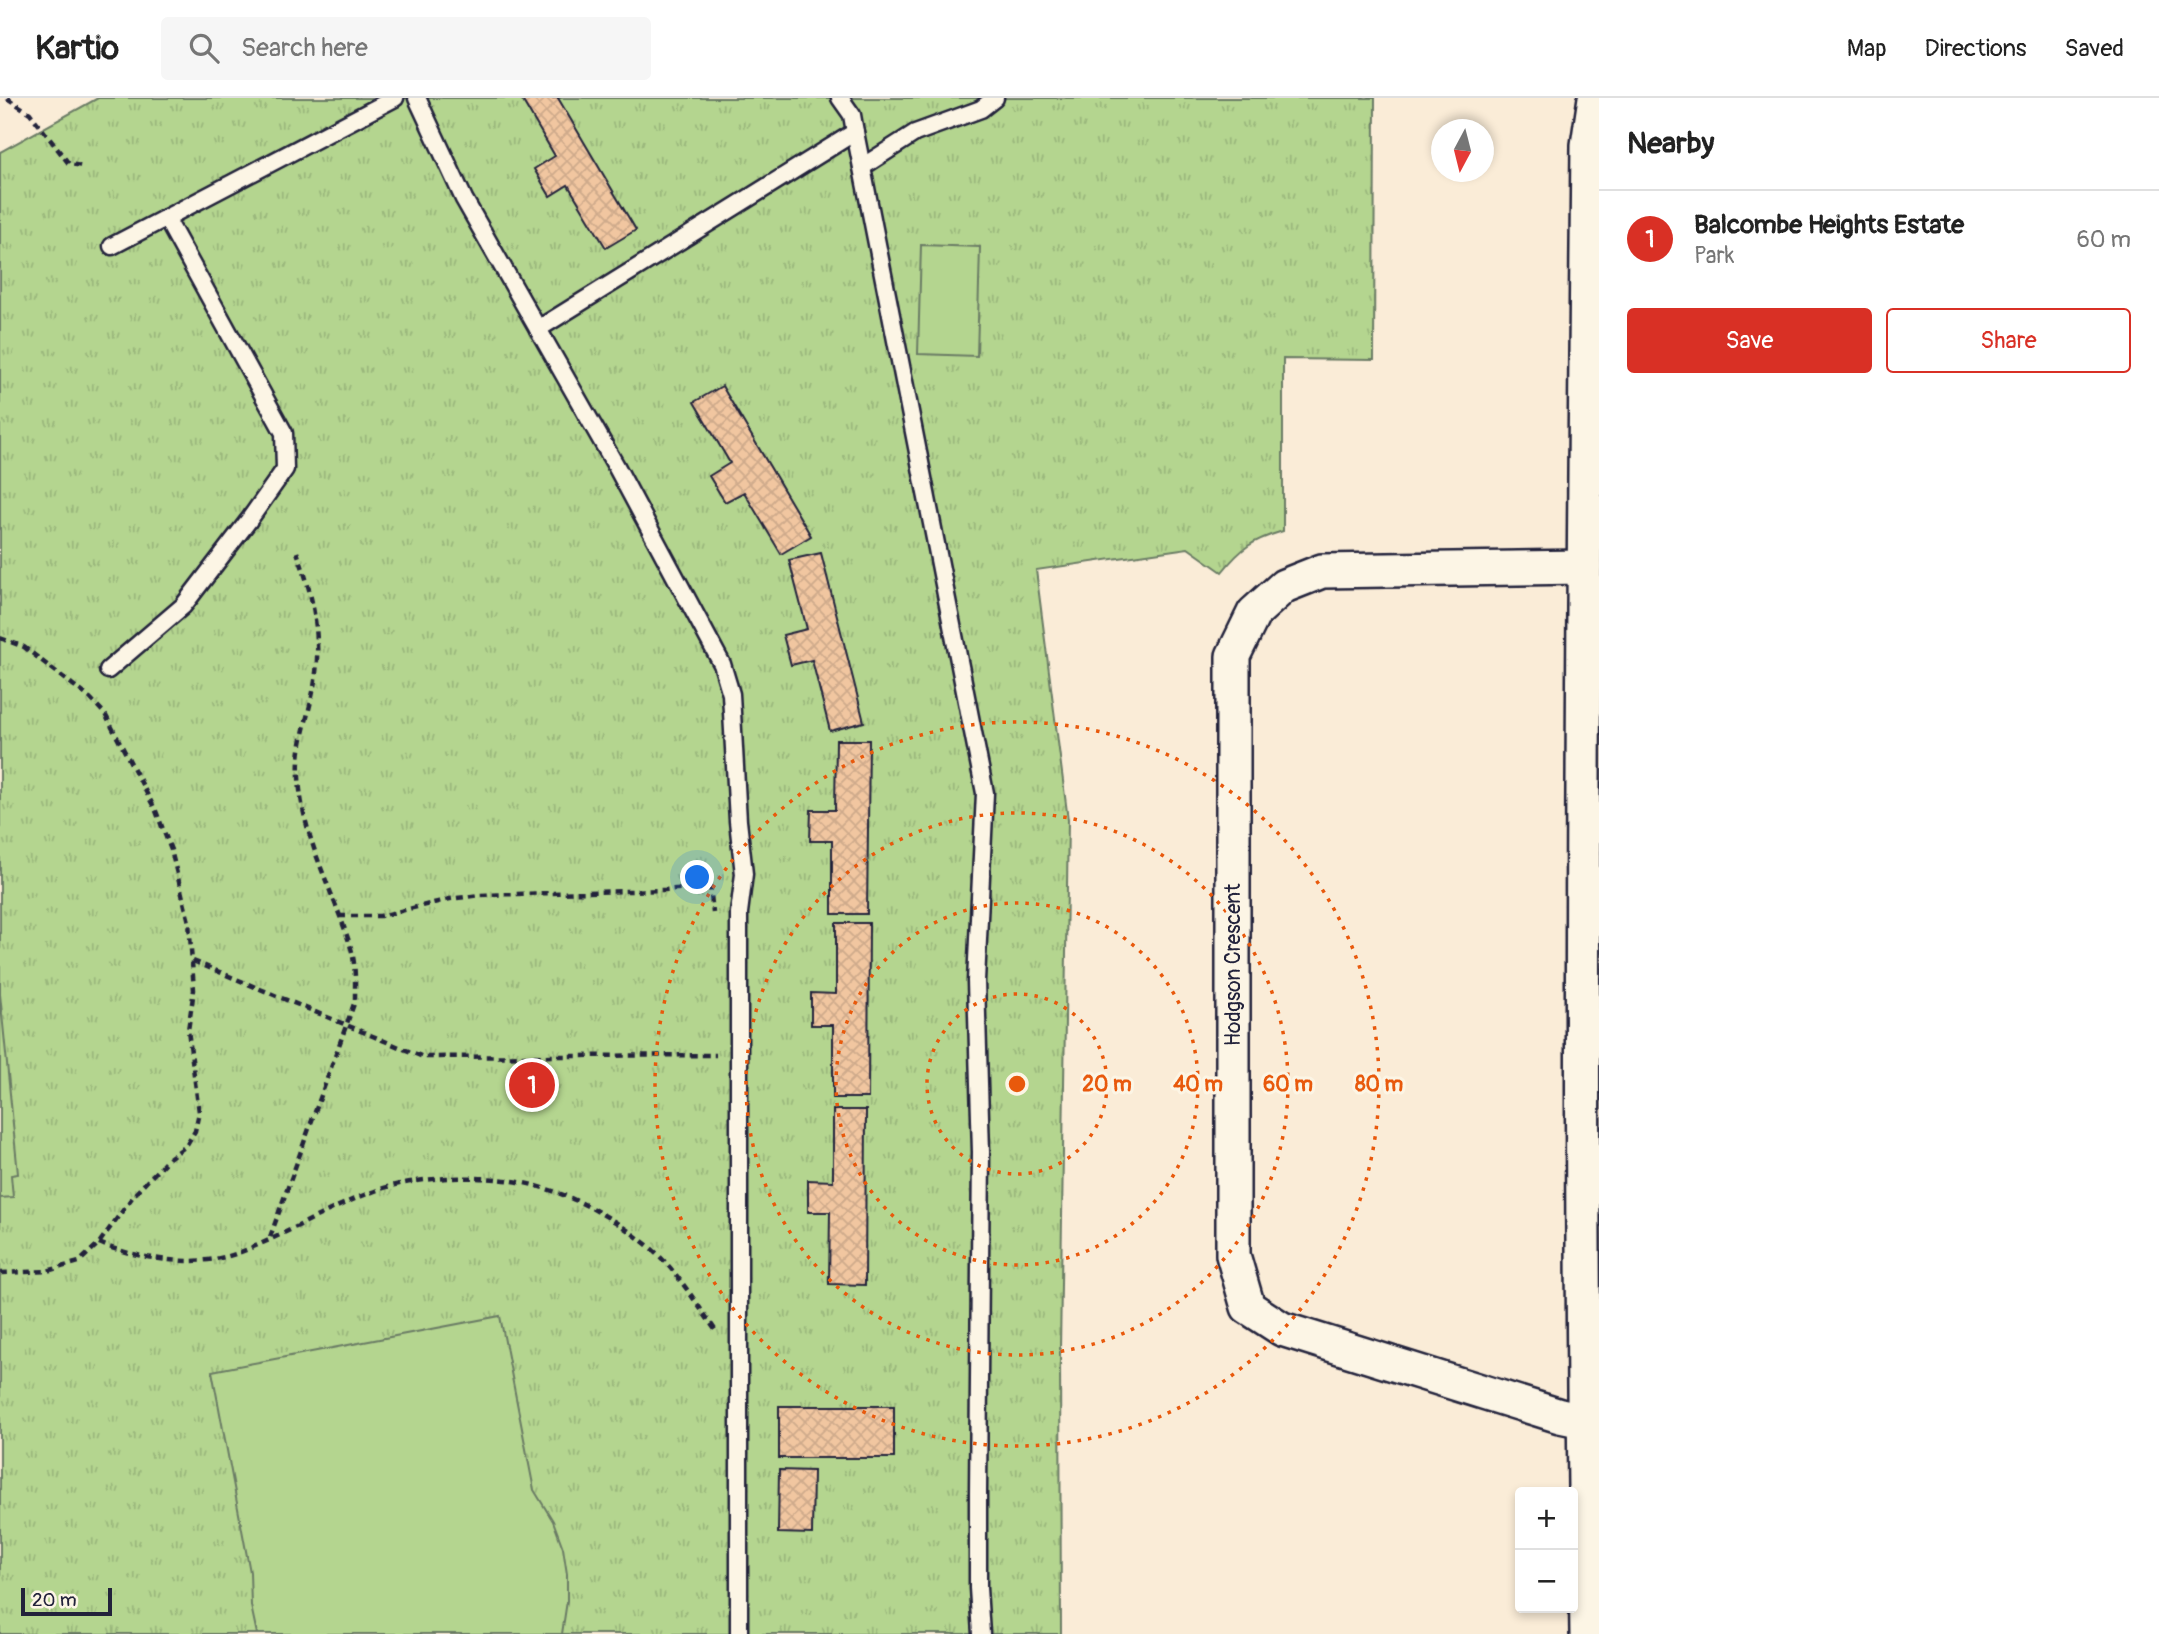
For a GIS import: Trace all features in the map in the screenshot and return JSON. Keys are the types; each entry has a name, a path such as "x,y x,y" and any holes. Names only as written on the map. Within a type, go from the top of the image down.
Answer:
{"street":[{"path":"1587,1634 1584,1421 1584,567 1588,145 1595,98"},
{"name":"Hodgson Crescent","path":"1584,567 1322,571 1284,586 1254,614 1233,656 1233,1255 1248,1307 1282,1329 1560,1416 1584,1421"}],"lane":[{"path":"112,246 395,98"},
{"path":"417,98 464,200 616,466 722,664 731,694 738,821 744,874 739,913 739,1634"},
{"path":"840,98 852,115 985,793 976,981 981,1152 978,1520 981,1634"},
{"path":"862,167 915,133 981,109 995,98"},
{"path":"538,329 855,132"},
{"path":"108,670 183,606 285,469 284,433 166,218"}],"path":[{"path":"7,98 30,113 69,164 83,166"},
{"path":"270,1238 355,1001 355,969 351,949 324,879 303,807 299,777 300,743 317,666 317,626 310,587 297,552"},
{"path":"0,638 24,646 90,698 105,714 156,811 171,850 189,922 194,990 188,1030 200,1112 195,1131 186,1146 169,1158 134,1195 99,1243 79,1262 47,1271 0,1273"},
{"path":"339,916 380,916 450,898 480,895 710,887 713,913"},
{"path":"193,961 423,1057 739,1055"},
{"path":"99,1243 151,1258 196,1260 233,1255 377,1190 435,1178 485,1178 533,1185 570,1199 609,1219 648,1244 674,1274 737,1360"}],"green space":[{"path":"98,98 1375,98 1374,360 1283,359 1283,531 1249,546 1222,572 1188,548 1036,570 1068,820 1060,1350 1061,1634 0,1634 0,152"},
{"path":"921,245 980,247 977,356 918,354"},
{"path":"0,994 18,1174 11,1175 13,1197 0,1198"},
{"path":"500,1316 534,1490 553,1521 563,1548 567,1601 562,1634 257,1634 251,1606 250,1572 212,1371"}],"building":[{"path":"521,98 558,98 636,230 606,248 568,185 550,196 534,169 555,156"},
{"path":"722,386 811,536 781,554 744,492 725,502 709,476 730,463 694,402"},
{"path":"821,553 864,722 830,731 812,660 791,665 783,635 807,629 789,560"},
{"path":"836,740 869,740 867,914 832,914 832,841 810,841 811,810 835,810"},
{"path":"836,923 869,923 868,1098 833,1098 833,1025 811,1025 811,993 836,994"},
{"path":"833,1110 866,1110 865,1285 829,1284 830,1212 808,1212 808,1180 833,1181"},
{"path":"779,1406 894,1406 894,1458 779,1458"},
{"path":"779,1470 813,1471 812,1534 778,1533"}],"place":[{"name":"Balcombe Heights Estate","path":"532,1085"}]}
